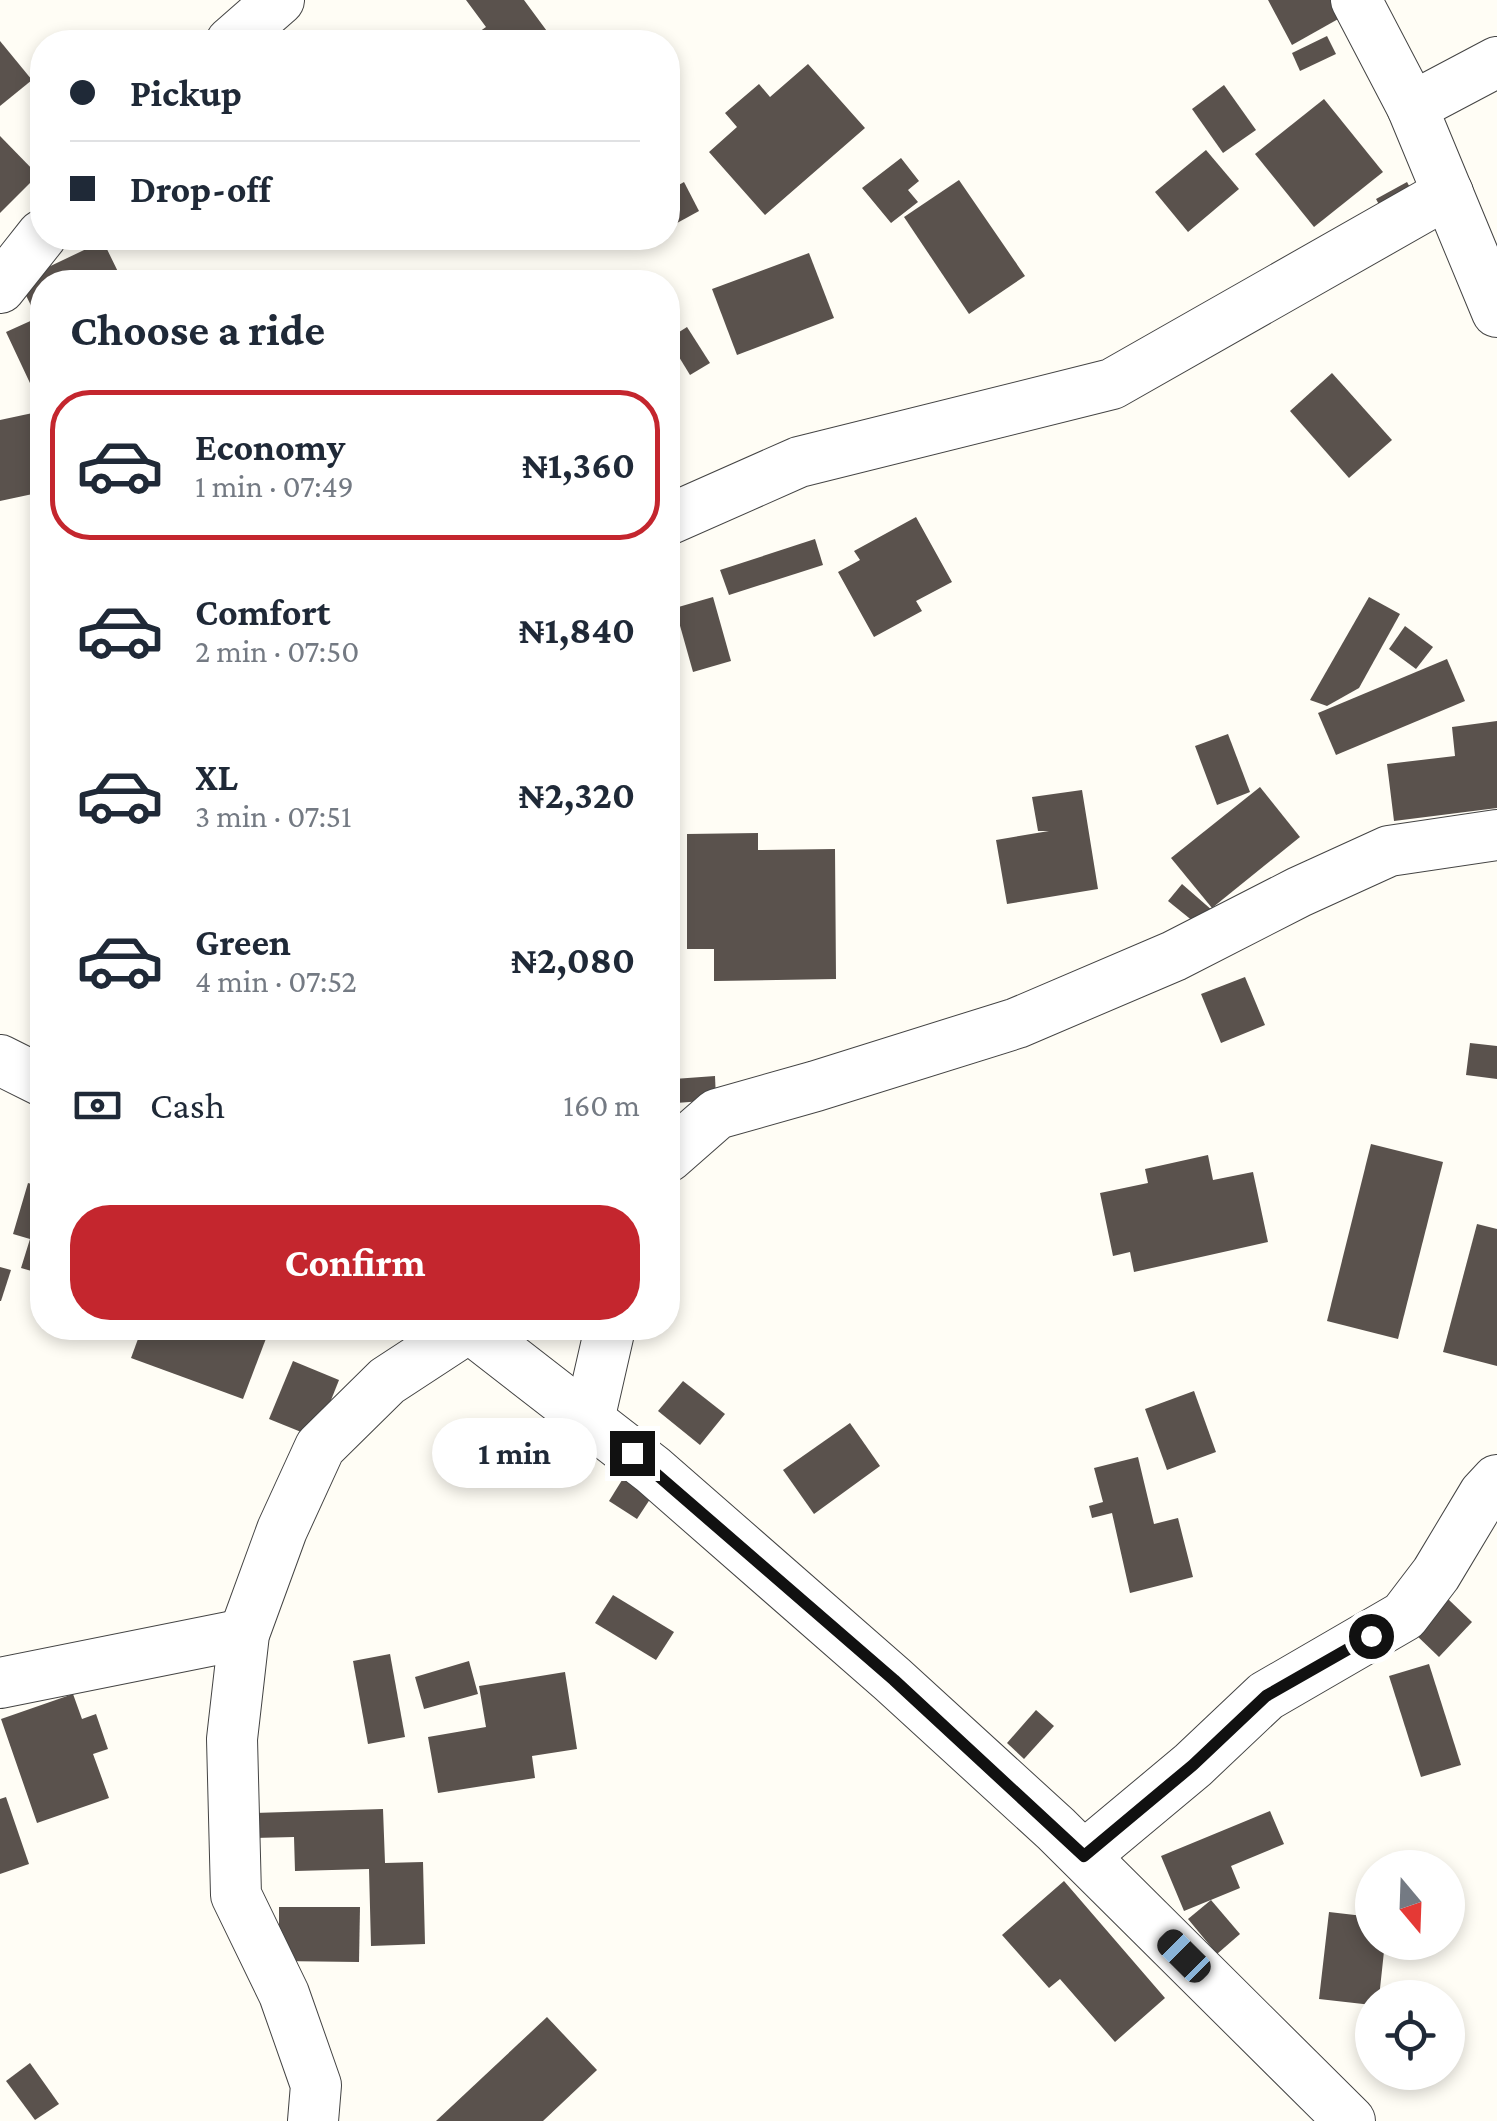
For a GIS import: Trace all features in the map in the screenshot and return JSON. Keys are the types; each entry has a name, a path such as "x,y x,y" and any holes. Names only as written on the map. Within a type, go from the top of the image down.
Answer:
{"street":[{"path":"244,30 280,0"},
{"path":"1356,0 1412,107 1497,312"},
{"path":"1412,107 1497,62"},
{"path":"680,515 798,462 1112,384 1448,193"},
{"path":"0,288 30,250"},
{"path":"680,1146 717,1114 1017,1022 1174,956 1389,851 1497,835"},
{"path":"0,1060 30,1075"},
{"path":"313,2121 316,2085 284,1994 236,1895 232,1739 244,1634 282,1530 320,1447 388,1382 451,1340"},
{"path":"485,1340 653,1470 894,1680 1084,1856 1350,2121"},
{"path":"588,1420 607,1340"},
{"path":"1084,1856 1193,1765 1266,1696 1404,1616 1497,1480"},
{"path":"0,1683 244,1634"}],"building":[{"path":"466,0 524,0 546,30 482,30 486,27"},
{"path":"1268,0 1330,0 1340,18 1292,45"},
{"path":"1327,36 1336,54 1300,71 1292,53"},
{"path":"0,41 30,82 0,106"},
{"path":"808,64 865,128 765,215 709,152 737,127 725,113 759,84 770,97"},
{"path":"1224,85 1256,130 1223,153 1192,109"},
{"path":"1324,99 1383,172 1314,227 1255,154"},
{"path":"0,136 30,167 30,183 0,213"},
{"path":"1206,150 1239,189 1188,232 1155,192"},
{"path":"901,158 919,181 908,190 918,202 891,223 862,188"},
{"path":"959,180 1025,276 969,314 904,217"},
{"path":"684,182 699,211 680,221 680,184"},
{"path":"1407,182 1421,208 1390,225 1376,199"},
{"path":"84,250 107,250 117,270 42,270"},
{"path":"809,253 834,318 737,355 712,289"},
{"path":"30,276 30,304 19,281"},
{"path":"30,321 30,383 6,332"},
{"path":"687,327 710,363 690,375 680,359 680,331"},
{"path":"1332,373 1392,440 1349,478 1290,411"},
{"path":"30,414 30,495 0,501 0,420"},
{"path":"916,517 952,582 916,601 922,611 874,637 838,572 860,560 854,551"},
{"path":"815,539 823,565 729,595 720,570"},
{"path":"713,597 731,661 693,672 680,626 680,607"},
{"path":"1369,597 1400,614 1359,688 1327,706 1310,700"},
{"path":"1405,626 1433,647 1416,669 1389,649"},
{"path":"1447,659 1465,701 1336,755 1318,713"},
{"path":"1497,721 1497,808 1394,821 1387,764 1455,756 1452,727"},
{"path":"1228,734 1250,792 1217,805 1195,746"},
{"path":"1260,787 1300,837 1212,908 1171,858"},
{"path":"1082,790 1098,889 1007,904 996,840 1049,831 1038,831 1032,797"},
{"path":"758,833 758,850 835,849 836,979 714,981 714,949 687,949 687,834"},
{"path":"1182,884 1213,911 1199,926 1168,901"},
{"path":"1245,977 1265,1025 1221,1043 1201,994"},
{"path":"1470,1043 1497,1046 1497,1079 1466,1075"},
{"path":"715,1076 716,1100 680,1103 680,1079"},
{"path":"1371,1144 1443,1162 1398,1339 1327,1321"},
{"path":"1208,1155 1213,1180 1253,1172 1268,1242 1134,1272 1130,1252 1113,1256 1100,1193 1148,1183 1145,1169"},
{"path":"28,1183 30,1184 30,1239 13,1234"},
{"path":"1477,1224 1497,1229 1497,1366 1443,1352"},
{"path":"30,1239 30,1271 21,1268"},
{"path":"0,1267 11,1270 1,1301 0,1301"},
{"path":"138,1340 265,1340 243,1399 131,1358"},
{"path":"293,1361 339,1380 316,1438 269,1419"},
{"path":"683,1381 725,1414 700,1445 658,1411"},
{"path":"1194,1391 1216,1452 1167,1470 1145,1409"},
{"path":"850,1423 880,1466 814,1514 783,1470"},
{"path":"1138,1457 1154,1524 1178,1518 1193,1577 1130,1593 1112,1513 1092,1518 1089,1506 1103,1502 1094,1468"},
{"path":"627,1472 656,1490 637,1519 609,1501"},
{"path":"613,1595 674,1632 656,1660 595,1623"},
{"path":"1448,1599 1472,1622 1439,1657 1414,1633"},
{"path":"390,1654 405,1737 368,1744 353,1661"},
{"path":"469,1661 478,1694 424,1709 415,1677"},
{"path":"1429,1664 1461,1765 1421,1777 1389,1676"},
{"path":"565,1672 577,1749 532,1756 535,1778 438,1793 428,1737 486,1727 479,1686"},
{"path":"73,1694 82,1719 96,1714 108,1749 93,1754 109,1798 37,1823 1,1719"},
{"path":"1036,1710 1054,1726 1024,1759 1007,1743"},
{"path":"6,1797 29,1864 0,1874 0,1799"},
{"path":"383,1809 385,1863 423,1862 425,1944 371,1946 369,1869 295,1871 294,1837 253,1838 252,1813"},
{"path":"1270,1811 1284,1844 1231,1866 1240,1888 1184,1911 1161,1856"},
{"path":"1064,1881 1165,1998 1115,2042 1060,1979 1049,1988 1002,1935"},
{"path":"1211,1900 1240,1934 1217,1954 1188,1919"},
{"path":"279,1907 360,1907 359,1962 279,1961"},
{"path":"1329,1912 1355,1915 1355,1960 1383,1960 1381,1980 1355,1980 1355,2003 1319,1999"},
{"path":"547,2017 597,2070 543,2121 436,2121"},
{"path":"30,2063 59,2104 35,2120 6,2081"}],"route":[{"path":"632,1453 894,1680 1084,1856 1193,1765 1266,1696 1371,1636"}]}
